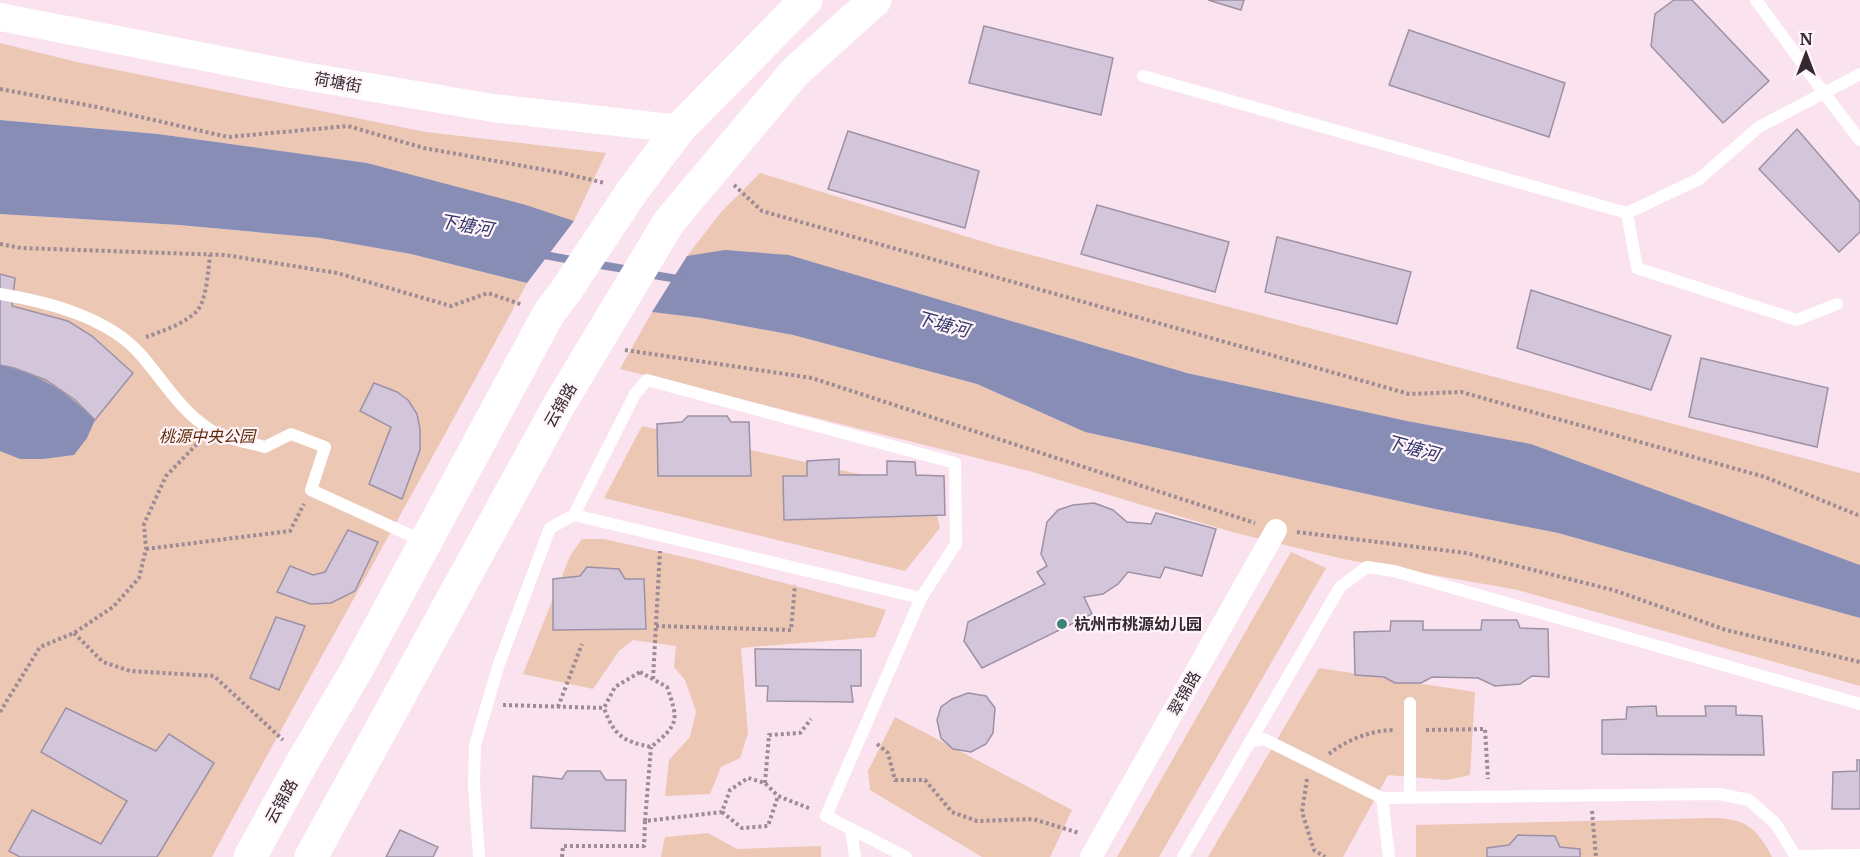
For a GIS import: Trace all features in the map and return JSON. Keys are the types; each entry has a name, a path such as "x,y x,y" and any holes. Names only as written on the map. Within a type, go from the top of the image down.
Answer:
{"main road":[{"name":"云锦路","path":"250,857 357,669 557,303 633,190 679,129 806,0"},
{"name":"云锦路","path":"311,857 559,405 669,222 795,72 875,0"}],"street":[{"name":"荷塘街","path":"0,17 292,74 481,106 679,129"},
{"name":"翠锦路","path":"1095,850 1276,530"}],"lane":[{"path":"1756,0 1860,140"},
{"path":"1143,75 1627,213 1699,179 1759,127 1860,74"},
{"path":"1627,213 1637,268 1797,320 1837,304"},
{"path":"0,294 32,299 99,322 140,353 179,403 210,430 265,447 291,434 325,447 311,490 426,542"},
{"path":"479,857 474,786 475,745 499,664 550,528 574,515 635,394 647,380 955,463 956,544 921,598 826,816 906,857"},
{"path":"574,515 921,598"},
{"path":"1183,857 1340,587 1367,567 1394,570 1860,704"},
{"path":"1410,703 1410,797"},
{"path":"1250,742 1264,739 1382,798 1719,794 1749,800 1776,824 1796,857 1860,855"},
{"path":"1382,798 1389,857"},
{"path":"852,829 855,857"}],"path":[{"path":"0,89 97,107 228,137 348,126 424,148 561,173 633,190"},
{"path":"716,168 762,211 1409,394 1461,392 1765,477 1860,516"},
{"path":"0,244 21,248 225,255 337,273 451,306 488,293 557,303"},
{"path":"128,344 173,327 198,310 206,290 210,255"},
{"path":"594,346 812,378 1117,476 1276,530 1466,553 1613,590 1726,630 1860,662"},
{"path":"0,712 40,647 74,633 113,607 140,578 146,549 144,524 166,476 210,430"},
{"path":"146,549 290,531 311,490"},
{"path":"653,679 661,536"},
{"path":"656,626 791,630 797,568"},
{"path":"74,633 103,662 130,671 214,676 304,759"},
{"path":"558,707 582,644"},
{"path":"562,857 563,846 644,846 651,747 670,732 676,712 667,687 640,672 615,687 604,708 610,724 628,742 651,747"},
{"path":"487,705 604,708"},
{"path":"765,783 769,735 800,733 811,719"},
{"path":"1325,857 1314,850 1302,812 1306,781 1316,764 1340,745 1350,741 1382,730 1485,729 1489,797"},
{"path":"862,732 888,753 895,780 926,780 952,812 977,821 1033,819 1071,830 1095,850"},
{"path":"723,812 730,790 748,778 765,783 778,796 826,816"},
{"path":"1590,795 1596,857"},
{"path":"645,821 723,812 742,828 768,826 778,796"}],"green space":[{"path":"0,43 77,62 426,132 606,153 574,221 367,163 158,134 0,120"},
{"path":"760,173 997,246 1860,473 1860,565 1531,444 1407,421 1187,373 789,255 687,256 722,211"},
{"name":"桃源中央公园","path":"0,214 179,225 320,238 411,254 527,283 212,857 0,857"},
{"path":"652,312 701,318 793,335 977,384 1085,432 1435,509 1558,533 1860,618 1860,686 1518,590 1343,559 1232,532 1029,471 620,369"},
{"path":"642,426 931,490 940,528 905,571 604,498"},
{"path":"582,539 604,539 697,560 886,610 875,637 741,648 748,733 740,758 721,767 710,794 665,796 669,760 690,737 696,712 685,680 674,667 676,646 633,640 619,651 593,689 523,674 570,556"},
{"path":"1291,552 1326,568 1159,857 1117,857"},
{"path":"1319,668 1475,692 1470,775 1447,780 1388,775 1343,857 1208,857"},
{"path":"895,717 1072,810 1050,857 982,857 870,790 868,771"},
{"path":"1711,818 1733,820 1748,826 1755,831 1772,857 1416,857 1416,825"},
{"path":"708,833 737,849 821,846 821,857 661,857 665,837"}],"water":[{"path":"0,120 158,134 367,163 526,205 574,221 527,283 411,254 320,238 179,225 0,214"},
{"path":"725,250 789,255 1187,373 1407,421 1531,444 1860,565 1860,618 1558,533 1435,509 1085,432 977,384 793,335 701,318 652,312 687,256"},
{"path":"0,365 28,373 52,385 74,400 95,420 87,438 74,455 20,459 0,451"}],"building":[{"path":"1208,0 1244,0 1241,10"},
{"path":"1674,0 1692,0 1769,81 1723,123 1651,46 1655,14"},
{"path":"984,26 1113,58 1101,115 969,83"},
{"path":"1409,30 1565,83 1549,137 1389,85"},
{"path":"1797,129 1860,202 1860,232 1839,252 1759,169"},
{"path":"848,131 979,171 965,228 828,189"},
{"path":"1097,205 1229,242 1215,292 1081,254"},
{"path":"1277,237 1411,272 1397,324 1265,292"},
{"path":"0,274 15,278 12,306 68,321 92,336 133,373 95,420 75,400 46,380 0,365"},
{"path":"1531,290 1671,336 1651,390 1517,348"},
{"path":"1701,358 1828,388 1817,447 1689,417"},
{"path":"374,383 397,392 408,400 417,414 420,450 402,499 369,484 391,427 360,411"},
{"path":"688,416 727,416 731,422 749,422 751,476 658,476 657,424 682,422"},
{"path":"839,459 839,475 887,475 887,461 915,462 916,475 944,476 945,515 784,520 783,476 807,476 807,461"},
{"path":"1094,503 1113,510 1127,522 1151,524 1156,513 1216,529 1202,576 1165,567 1160,578 1128,572 1118,584 1103,594 1084,597 1092,614 982,668 964,641 968,622 1045,584 1037,572 1047,566 1041,554 1047,522 1058,510 1073,505"},
{"path":"348,530 378,542 355,591 331,603 311,604 277,592 290,566 313,575 325,572"},
{"path":"587,567 619,569 625,579 644,579 646,629 553,630 553,579 580,576"},
{"path":"276,617 305,626 279,690 250,678"},
{"path":"1482,620 1517,620 1520,628 1548,629 1549,677 1532,676 1520,684 1495,686 1478,678 1432,677 1421,683 1395,683 1384,677 1355,675 1354,632 1390,631 1391,621 1423,621 1423,630 1481,630"},
{"path":"755,649 861,650 861,686 851,686 853,702 767,701 768,686 756,686"},
{"path":"968,693 986,696 995,708 993,733 986,744 971,752 953,749 941,738 937,720 941,707 952,699"},
{"path":"1656,706 1657,716 1706,716 1705,706 1736,706 1736,715 1762,716 1764,755 1602,754 1602,720 1626,719 1627,707"},
{"path":"66,708 156,751 169,734 214,763 157,857 20,857 9,851 32,810 101,844 127,801 41,752"},
{"path":"1857,760 1860,760 1860,809 1832,809 1833,772 1857,771"},
{"path":"567,771 600,771 606,780 626,780 625,831 531,828 533,776 562,779"},
{"path":"400,830 438,847 433,857 386,857"},
{"path":"1518,835 1555,836 1560,847 1580,849 1580,857 1487,857 1487,848 1509,845"}],"waterway":[{"name":"下塘河","path":"539,254 577,261"},
{"name":"下塘河","path":"595,264 630,270"},
{"name":"下塘河","path":"648,274 683,280"}],"place":[{"name":"杭州市桃源幼儿园","path":"1062,624"}]}
